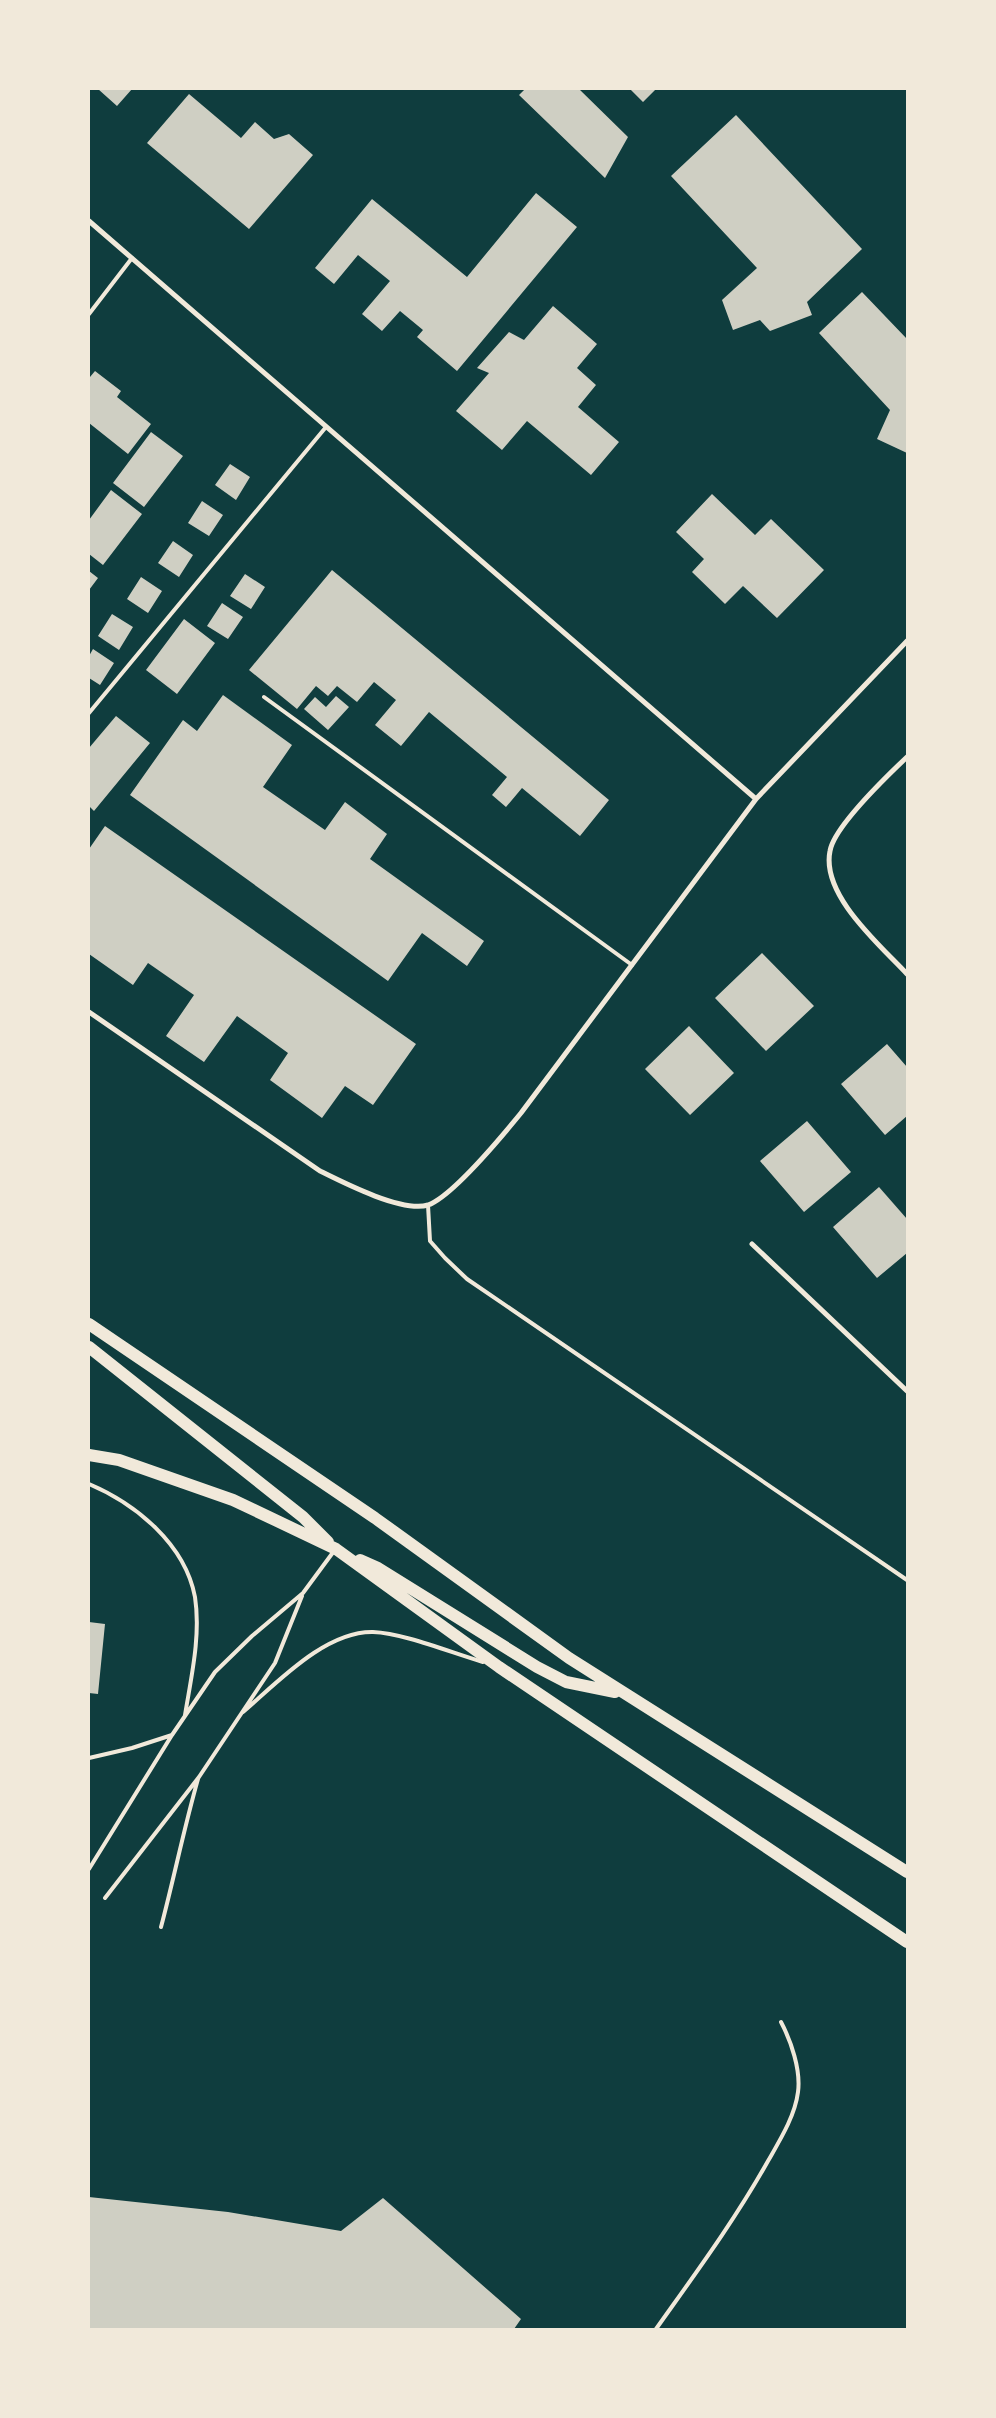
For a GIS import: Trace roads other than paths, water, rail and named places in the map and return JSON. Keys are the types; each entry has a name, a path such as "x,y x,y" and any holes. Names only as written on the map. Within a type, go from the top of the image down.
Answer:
{"main road":[{"path":"89,1324 375,1518 569,1658 907,1872"},
{"path":"89,1347 303,1518 336,1549 499,1667 907,1942"},
{"path":"89,1455 119,1460 233,1500 378,1568 566,1682 623,1693"}],"street":[{"path":"89,221 756,799"},
{"path":"89,1012 320,1172 347,1185 398,1204 428,1205 446,1194 496,1144 756,799 907,641"},
{"path":"907,757 850,816 830,850 828,865 832,880 854,916 907,974"},
{"path":"752,1244 907,1391"}],"lane":[{"path":"89,314 132,258"},
{"path":"89,713 326,427"},
{"path":"264,697 632,965"},
{"path":"428,1205 430,1241 444,1258 467,1279 907,1580"},
{"path":"89,1484 140,1514 158,1529 181,1560 194,1596 197,1630 184,1718"},
{"path":"89,1868 172,1734 206,1684 226,1660 303,1593 336,1549"},
{"path":"105,1898 199,1777 282,1649 303,1593"},
{"path":"238,1716 330,1642 352,1634 372,1632 389,1634 499,1667"},
{"path":"89,1758 132,1748 172,1734"},
{"path":"161,1927 171,1891 180,1844 199,1777"},
{"path":"656,2329 739,2212 786,2130 798,2091 795,2057 781,2022"}]}
